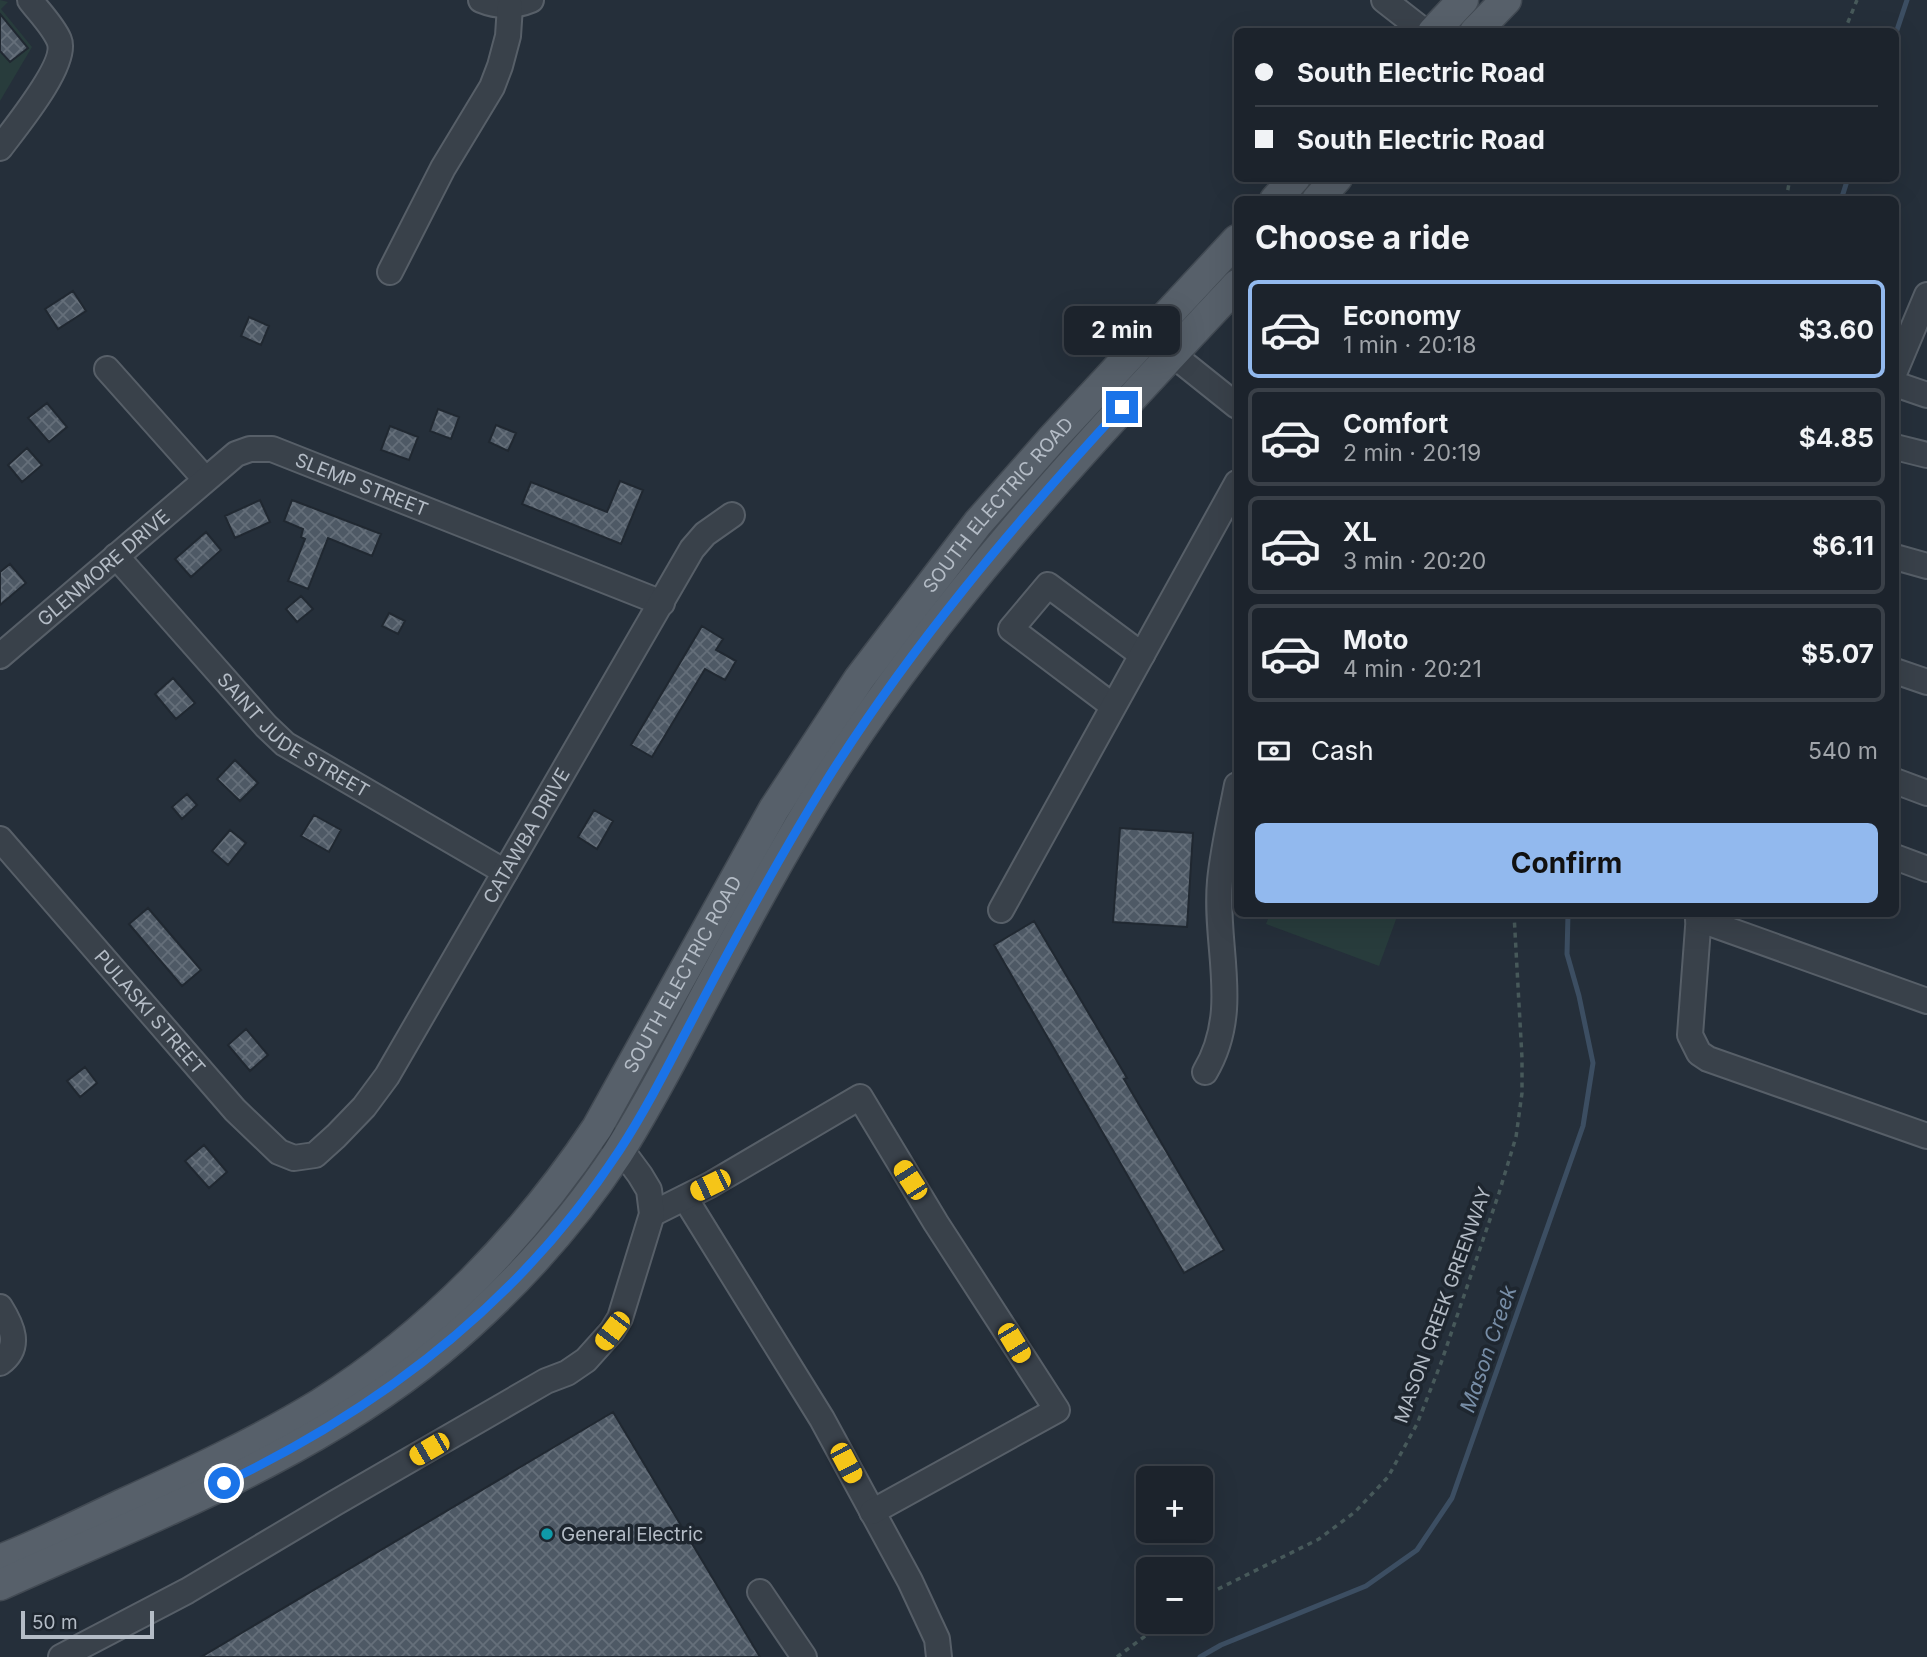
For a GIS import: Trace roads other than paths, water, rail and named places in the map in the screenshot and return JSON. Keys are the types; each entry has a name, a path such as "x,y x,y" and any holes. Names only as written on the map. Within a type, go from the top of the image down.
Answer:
{"main road":[{"path":"1437,28 1463,0"},
{"path":"1479,28 1506,0"},
{"path":"1279,196 1291,182"},
{"path":"1321,196 1333,182"},
{"name":"SOUTH ELECTRIC ROAD","path":"0,1560 207,1466 322,1402 373,1367 458,1295 490,1262 540,1206 597,1128 774,809 859,679 978,523 1234,243"},
{"name":"SOUTH ELECTRIC ROAD","path":"0,1585 276,1458 349,1416 438,1351 520,1275 560,1229 621,1149 651,1099 763,888 826,782 926,638 982,566 1056,479 1234,288"}],"street":[{"path":"0,148 32,104 61,48 59,39 30,0"},
{"path":"390,272 443,168 492,87 521,3 492,4 481,0"},
{"path":"1384,0 1420,28"},
{"path":"1899,362 1927,295"},
{"path":"1151,332 1172,354 1234,404"},
{"path":"107,369 205,479"},
{"path":"1899,385 1927,395"},
{"path":"1899,448 1927,455"},
{"name":"SLEMP STREET","path":"205,479 236,454 250,449 272,449 662,603"},
{"name":"GLENMORE DRIVE","path":"0,656 205,479"},
{"path":"1001,910 1234,488"},
{"name":"CATAWBA DRIVE","path":"314,1154 364,1107 387,1076 692,549 705,534 732,515"},
{"name":"SAINT JUDE STREET","path":"116,556 285,744 505,872"},
{"path":"1899,558 1927,566"},
{"path":"1113,706 1011,629 1048,585 1142,655"},
{"path":"1899,672 1927,682"},
{"path":"1899,782 1927,793"},
{"path":"1205,1072 1215,1055 1225,1006 1220,882 1234,802"},
{"name":"PULASKI STREET","path":"0,839 250,1125 287,1156 303,1158 314,1154"},
{"path":"1899,858 1927,869"},
{"path":"1698,917 1690,1035 1699,1053 1709,1059 1927,1136"},
{"path":"1701,917 1927,1001"},
{"path":"652,1213 685,1198 859,1097 936,1223 1057,1410 872,1513"},
{"path":"61,1657 187,1591 586,1360 600,1348 620,1318 652,1213 649,1190 621,1149 597,1128"},
{"path":"685,1198 822,1419 910,1581 937,1639 939,1657"},
{"path":"0,1307 9,1321 14,1339 11,1350 0,1363"},
{"path":"760,1592 804,1657"}],"waterway":[{"name":"Mason Creek","path":"1898,28 1907,0"},
{"name":"Mason Creek","path":"1842,196 1847,182"},
{"name":"Mason Creek","path":"1200,1657 1221,1645 1366,1586 1417,1550 1452,1498 1583,1126 1593,1063 1567,954 1568,917"}],"place":[{"name":"General Electric","path":"547,1534"}]}
